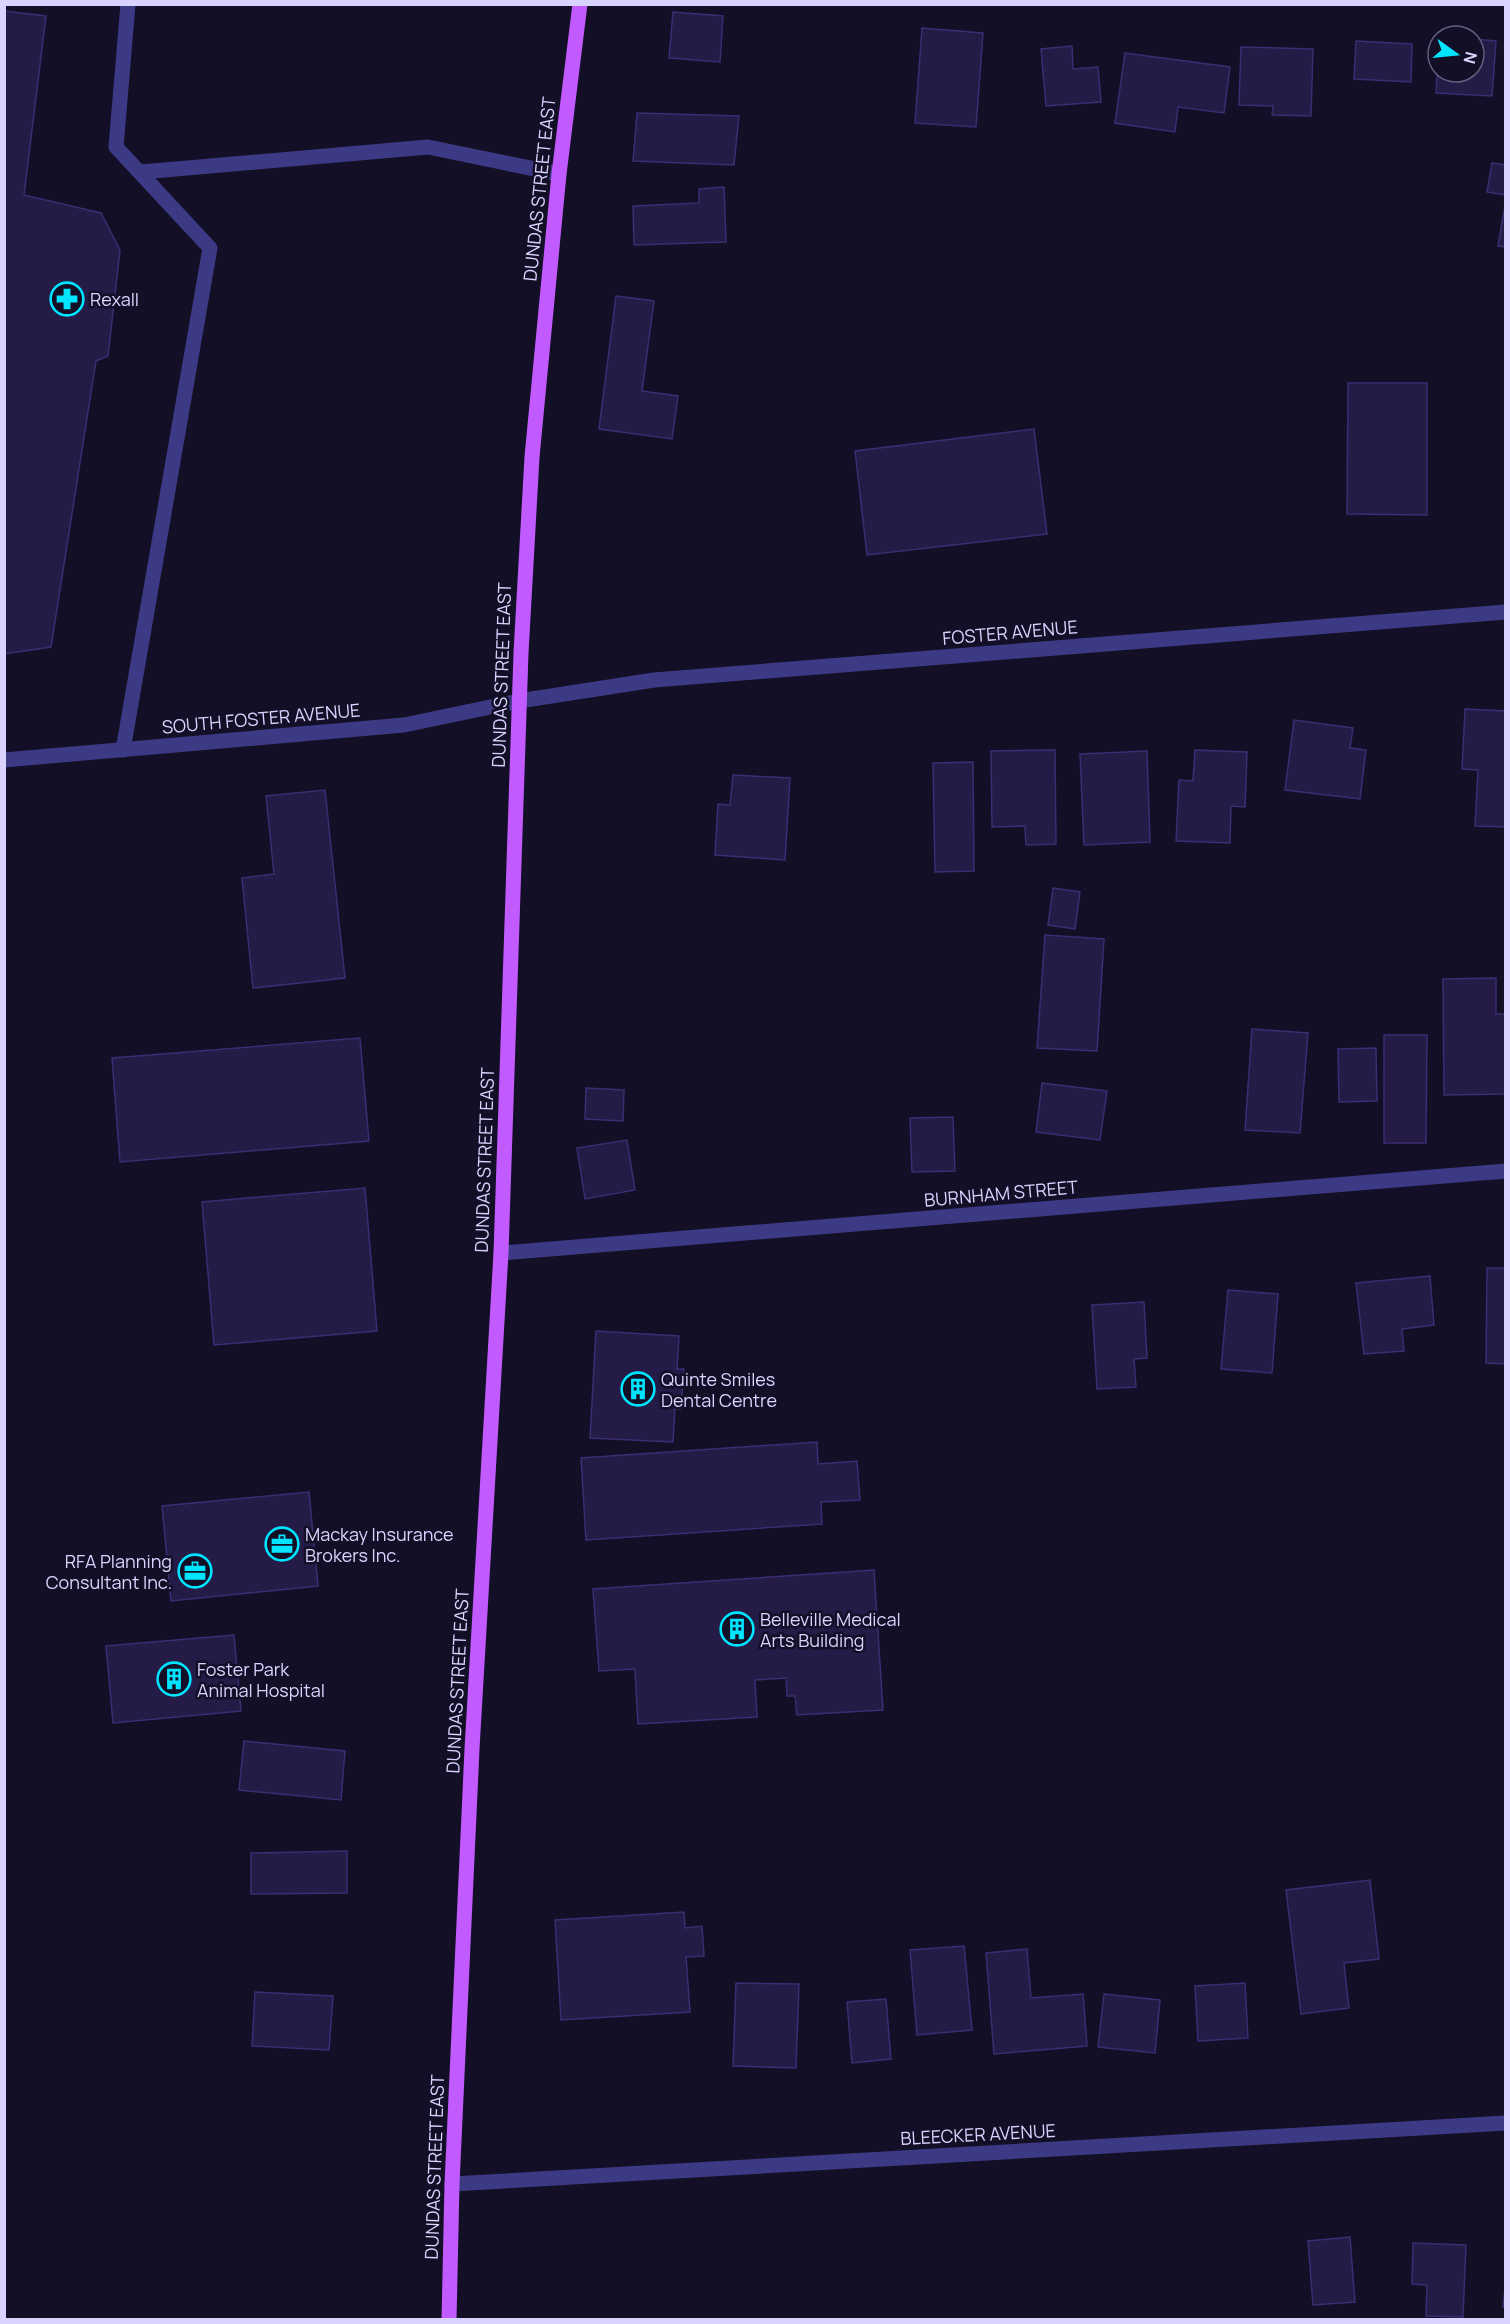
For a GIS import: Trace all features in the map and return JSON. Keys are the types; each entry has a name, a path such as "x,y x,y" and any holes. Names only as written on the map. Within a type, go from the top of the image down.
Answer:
{"main road":[{"name":"DUNDAS STREET EAST","path":"449,2319 452,2184 473,1738 501,1253 519,700 532,458 559,174 580,4"}],"street":[{"path":"123,750 210,248 116,147 128,4"},
{"path":"141,172 428,147 559,174"},
{"name":"FOSTER AVENUE","path":"519,700 654,680 1506,612"},
{"name":"SOUTH FOSTER AVENUE","path":"4,760 404,725 519,700"},
{"name":"BURNHAM STREET","path":"501,1253 1506,1171"},
{"name":"BLEECKER AVENUE","path":"452,2184 1506,2122"}],"building":[{"path":"4,11 46,16 24,195 101,213 120,250 108,356 96,361 51,647 4,654"},
{"path":"673,12 723,16 720,62 669,58"},
{"path":"922,28 983,33 976,127 915,123"},
{"path":"1486,40 1496,41 1492,96 1436,93 1437,84 1486,84"},
{"path":"1356,41 1412,44 1411,82 1354,79"},
{"path":"1072,46 1073,69 1098,67 1101,102 1046,106 1041,49"},
{"path":"1241,47 1313,49 1311,116 1272,115 1273,106 1239,105"},
{"path":"1125,53 1230,67 1224,113 1178,107 1175,132 1115,123"},
{"path":"637,113 739,116 734,165 633,161"},
{"path":"1492,163 1506,165 1506,195 1487,192"},
{"path":"724,187 726,242 634,245 633,206 699,203 699,189"},
{"path":"1506,200 1506,247 1498,246"},
{"path":"616,296 654,301 642,391 678,396 672,439 599,429"},
{"path":"1348,383 1427,383 1427,515 1347,514"},
{"path":"1034,429 1047,534 867,555 855,451"},
{"path":"1465,709 1506,711 1506,827 1475,826 1478,770 1462,769"},
{"path":"1294,720 1353,728 1350,748 1366,750 1360,799 1285,790"},
{"path":"1055,750 1056,844 1026,845 1025,826 992,827 991,751"},
{"path":"1195,750 1247,752 1245,807 1231,806 1230,843 1176,841 1179,780 1193,781"},
{"path":"1147,751 1150,842 1084,845 1080,754"},
{"path":"973,762 974,871 935,872 933,763"},
{"path":"733,775 790,778 785,860 715,855 718,804 730,805"},
{"path":"325,790 345,978 253,988 242,878 274,874 266,796"},
{"path":"1053,888 1080,892 1075,929 1048,925"},
{"path":"1045,935 1104,939 1097,1051 1037,1048"},
{"path":"1496,978 1496,1014 1506,1014 1506,1094 1444,1095 1443,979"},
{"path":"1252,1029 1308,1033 1300,1133 1245,1130"},
{"path":"1384,1035 1427,1035 1426,1143 1384,1143"},
{"path":"360,1038 369,1141 120,1162 112,1058"},
{"path":"1376,1048 1377,1101 1339,1102 1338,1049"},
{"path":"1042,1083 1107,1091 1100,1140 1036,1132"},
{"path":"586,1088 624,1090 623,1121 585,1119"},
{"path":"953,1117 955,1171 912,1172 910,1118"},
{"path":"627,1140 635,1190 585,1199 577,1148"},
{"path":"365,1188 377,1331 214,1345 202,1202"},
{"path":"1487,1268 1506,1268 1506,1364 1486,1363"},
{"path":"1430,1276 1434,1325 1402,1329 1404,1351 1364,1354 1356,1283"},
{"path":"1228,1290 1278,1294 1272,1373 1221,1369"},
{"path":"1144,1302 1147,1358 1134,1359 1136,1387 1097,1389 1092,1305"},
{"name":"Quinte Smiles Dental Centre","path":"596,1331 679,1336 677,1369 684,1369 681,1409 675,1409 673,1442 590,1438"},
{"path":"817,1442 818,1464 857,1461 860,1500 821,1502 822,1524 586,1540 581,1458"},
{"path":"309,1492 318,1586 171,1601 162,1506"},
{"name":"Belleville Medical Arts Building","path":"874,1570 883,1710 797,1715 795,1696 787,1696 786,1678 755,1680 757,1717 638,1724 635,1669 599,1671 593,1589"},
{"name":"Foster Park Animal Hospital","path":"234,1635 241,1711 113,1723 106,1646"},
{"path":"244,1741 345,1751 341,1800 239,1790"},
{"path":"347,1851 347,1893 251,1894 251,1853"},
{"path":"1370,1880 1379,1959 1344,1963 1349,2008 1301,2014 1286,1890"},
{"path":"684,1912 685,1928 702,1926 704,1956 686,1957 690,2012 561,2020 555,1920"},
{"path":"964,1946 972,2030 917,2035 910,1950"},
{"path":"1027,1949 1031,1998 1083,1994 1087,2046 994,2054 986,1953"},
{"path":"736,1983 799,1984 796,2068 733,2066"},
{"path":"1245,1983 1248,2038 1198,2041 1195,1986"},
{"path":"255,1992 333,1996 329,2050 252,2046"},
{"path":"1104,1994 1160,2000 1155,2053 1098,2047"},
{"path":"886,1999 891,2059 852,2063 847,2002"},
{"path":"1350,2237 1355,2302 1313,2305 1308,2241"},
{"path":"1413,2243 1466,2245 1463,2317 1426,2316 1427,2285 1412,2284"},
{"path":"1506,2278 1506,2307 1503,2307"}],"place":[{"name":"Rexall","path":"67,299"},
{"name":"Quinte Smiles Dental Centre","path":"638,1389"},
{"name":"Mackay Insurance Brokers Inc.","path":"282,1544"},
{"name":"RFA Planning Consultant Inc.","path":"195,1571"},
{"name":"Belleville Medical Arts Building","path":"737,1629"},
{"name":"Foster Park Animal Hospital","path":"174,1679"}]}
